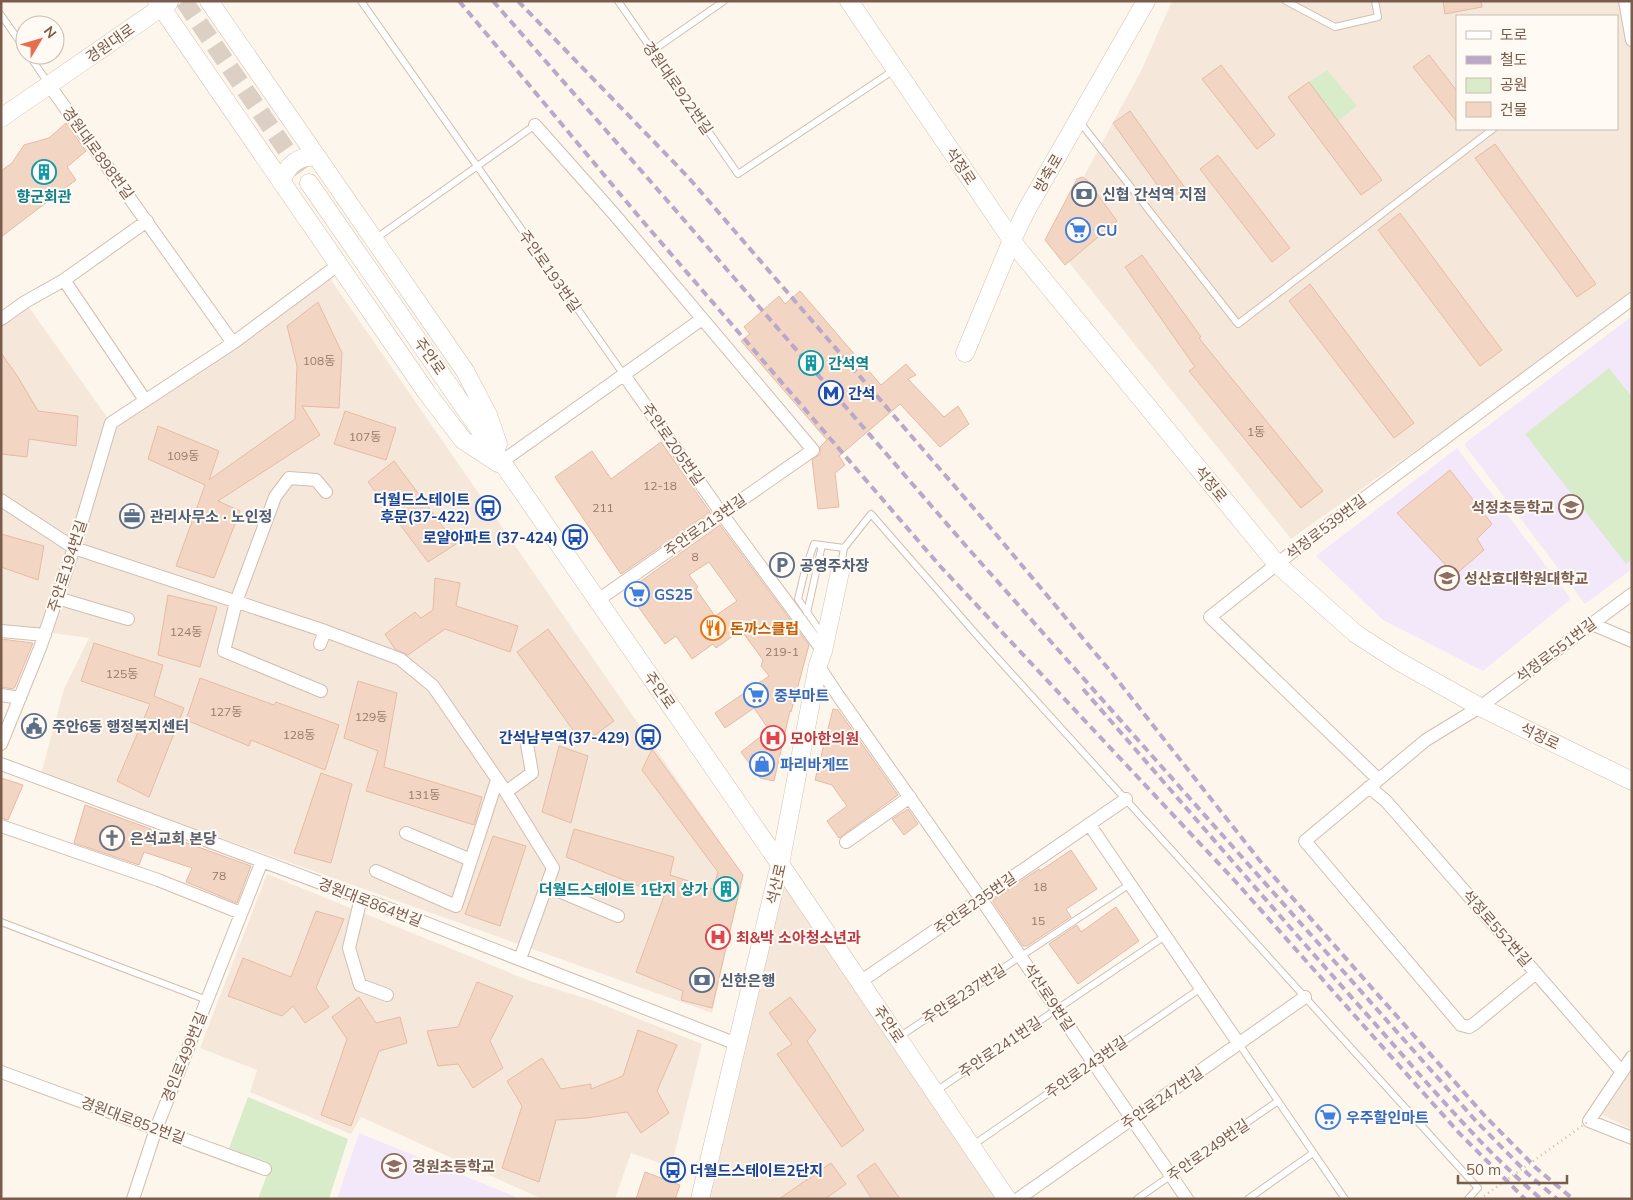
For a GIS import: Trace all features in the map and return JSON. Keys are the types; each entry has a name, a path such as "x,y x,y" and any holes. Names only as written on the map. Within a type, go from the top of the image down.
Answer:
{"main road":[{"path":"209,1 465,371 488,415 505,464"},
{"name":"석정로","path":"849,1 1012,240 1277,564 1356,634 1398,661 1480,707 1632,781"},
{"name":"방축로","path":"965,352 1027,209 1146,1"},
{"path":"163,3 281,182 427,393 463,440 505,464"},
{"name":"경원대로","path":"1,118 163,3"},
{"path":"281,182 285,172 300,159 308,156 316,157"},
{"name":"주안로","path":"309,183 780,864 1007,1199"},
{"name":"석산로","path":"700,1199 780,864 841,567"}],"street":[{"path":"1625,1 1632,40"},
{"name":"경원대로898번길","path":"50,85 233,342"},
{"path":"505,464 702,319 614,214 535,125"},
{"path":"1,318 64,280 147,222"},
{"name":"주안로194번길","path":"1,744 57,598 74,548 111,423 233,342 338,265"},
{"path":"64,280 145,400"},
{"name":"석정로539번길","path":"1374,783 1210,618 1277,564 1632,299"},
{"name":"주안로213번길","path":"598,600 813,450 702,319"},
{"name":"주안로205번길","path":"624,375 722,514 823,652"},
{"path":"321,691 224,651 236,602 275,498 289,478 316,480 326,492"},
{"path":"1,500 74,548 324,630 400,659 433,686 506,792 553,868 520,960"},
{"name":"석정로551번길","path":"1480,707 1632,594"},
{"path":"57,598 128,619"},
{"path":"1592,624 1632,641"},
{"path":"320,644 324,630"},
{"path":"1,631 44,635"},
{"name":"석산로9번길","path":"823,652 842,702 1021,956 1188,1199"},
{"path":"1,695 20,698"},
{"path":"1480,707 1426,740 1305,841 1461,1025 1469,1027 1474,1024 1536,974"},
{"path":"506,792 532,773 527,744"},
{"name":"경원대로864번길","path":"1,764 361,898 737,1044"},
{"path":"376,871 456,906 497,780"},
{"name":"석정로552번길","path":"1374,783 1386,801 1622,1072"},
{"path":"846,842 910,797"},
{"name":"주안로235번길","path":"860,982 1126,799"},
{"path":"1089,824 1239,1044"},
{"path":"1,826 158,880 241,913"},
{"path":"406,833 471,860"},
{"name":"경인로499번길","path":"134,1199 156,1129 262,861"},
{"path":"547,886 618,916"},
{"path":"361,898 349,948 360,985 388,995"},
{"name":"주안로247번길","path":"1018,1199 1305,997"},
{"path":"1632,1057 1589,1121 1632,1138"},
{"name":"경원대로852번길","path":"1,1072 264,1169"}],"lane":[{"path":"361,1 477,166"},
{"name":"경원대로922번길","path":"618,1 738,174 895,69"},
{"path":"652,51 724,1"},
{"path":"1286,1 1335,27 1378,17 1375,1"},
{"path":"1,15 15,35"},
{"path":"36,65 50,85"},
{"path":"1078,120 1238,324 1492,130"},
{"path":"374,240 535,125"},
{"name":"주안로193번길","path":"477,166 624,375"},
{"path":"841,567 844,548 871,514 976,634 1478,1188 1468,1199"},
{"path":"823,652 807,613 798,599 814,544 844,548"},
{"path":"807,613 822,545"},
{"name":"주안로237번길","path":"898,1037 1130,884"},
{"name":"경인로499번길","path":"1,922 207,1000"},
{"name":"주안로241번길","path":"935,1092 1165,936"},
{"name":"주안로243번길","path":"972,1146 1201,988"},
{"path":"1239,1044 1345,1199"},
{"name":"주안로249번길","path":"1137,1199 1278,1101"},
{"path":"1248,1199 1313,1153"}],"path":[{"path":"1480,1199 1589,1121"}],"shaded area":[{"path":"1172,1 1625,1 1632,44 1632,297 1291,539 1050,239 1142,69"},
{"path":"329,277 743,875 712,1013 41,774 64,689 89,638 1,626 1,326 28,306 114,427"},
{"name":"석정초등학교","path":"1632,316 1632,569 1585,604 1464,444"},
{"name":"성산효대학원대학교","path":"1457,448 1571,599 1483,671 1383,620 1316,556"},
{"path":"267,874 530,981 591,1000 702,1044 671,1167 631,1153 615,1199 542,1199 361,1117 351,1134 250,1092 257,1070 200,1048"},
{"path":"778,875 1003,1199 700,1199"},
{"path":"1632,1057 1632,1130 1595,1111"},
{"name":"경원초등학교","path":"359,1133 521,1199 337,1199"}],"green space":[{"path":"1327,70 1357,106 1338,121 1309,82"},
{"path":"1609,368 1632,397 1632,559 1626,564 1525,434"},
{"path":"248,1097 348,1139 329,1199 258,1199 270,1166 228,1151"}],"building":[{"path":"1443,1 1481,1 1482,7 1445,14"},
{"path":"1429,55 1456,90 1456,121 1413,67"},
{"path":"1221,65 1275,135 1257,149 1202,79"},
{"path":"1309,82 1382,180 1361,195 1288,97"},
{"path":"1130,111 1185,188 1168,200 1113,123"},
{"path":"66,123 86,151 67,167 76,180 1,237 1,171 12,163 24,145 49,138"},
{"path":"1495,144 1596,284 1577,297 1475,158"},
{"path":"1218,155 1290,248 1272,262 1200,169"},
{"name":"CU","path":"1082,177 1087,180 1117,221 1065,265 1045,240 1077,179"},
{"path":"1400,213 1502,350 1480,366 1378,230"},
{"path":"1142,255 1201,337 1199,338 1323,491 1301,508 1189,371 1195,367 1125,267"},
{"path":"1310,284 1414,423 1394,438 1289,301"},
{"name":"간석역","path":"800,291 881,385 906,364 916,375 908,379 944,417 958,406 969,424 940,447 900,404 839,456 845,465 835,473 839,507 818,509 812,460 820,454 820,447 827,440 741,341 750,334 744,327 779,296 785,304"},
{"path":"318,302 342,353 339,408 302,406 320,435 218,501 240,511 214,578 176,566 205,485 148,459 158,426 219,451 209,480 295,419 297,366 287,326"},
{"path":"1,353 38,411 78,416 76,446 29,439 27,457 1,454"},
{"path":"345,411 396,428 386,460 334,444"},
{"path":"661,442 710,512 621,574 555,477 592,451 611,479"},
{"path":"394,461 456,544 428,562 368,482"},
{"path":"1450,470 1492,524 1477,539 1484,550 1455,575 1397,513"},
{"path":"720,525 809,645 790,711 774,781 760,778 741,752 769,730 754,708 725,728 715,713 769,676 761,666 763,660 741,630 716,648 713,644 692,659 676,636 665,644 627,591","holes":["709,562 737,601 715,616 696,589 698,587 689,575"]},
{"path":"1,534 44,546 38,580 1,567"},
{"path":"435,578 460,583 456,606 518,626 510,652 445,629 408,655 395,649 385,634 415,612 421,618 433,610"},
{"path":"168,595 217,607 200,667 158,655"},
{"path":"548,629 614,721 583,744 517,652"},
{"path":"1,639 33,643 13,689 1,687"},
{"path":"94,643 163,665 154,696 184,708 149,797 117,781 150,704 81,681"},
{"path":"200,678 274,705 276,702 339,725 325,770 251,740 249,746 186,720"},
{"path":"358,681 397,693 384,767 482,797 474,825 366,791 378,751 344,738"},
{"path":"833,709 838,710 898,795 839,838 827,821 847,806 832,785 815,780"},
{"path":"559,746 588,756 571,823 542,812"},
{"path":"652,749 743,875 712,1008 681,1000 683,991 636,972 664,896 566,857 574,829 674,857 670,875 713,889 718,872 642,770"},
{"path":"321,773 352,784 331,863 294,853"},
{"path":"1,778 23,785 8,820 1,818"},
{"path":"85,805 251,866 237,903 186,882 192,868 144,852 139,865 74,843"},
{"path":"908,809 918,824 904,835 892,819"},
{"path":"493,836 526,846 500,926 465,914"},
{"path":"1071,850 1097,889 1066,909 1071,917 1027,946 1023,946 993,900"},
{"path":"1116,907 1139,941 1078,984 1049,944 1077,925 1081,932"},
{"path":"316,911 344,919 316,988 329,1007 305,1023 293,1006 282,1016 228,996 243,958 291,977"},
{"path":"477,982 513,996 490,1041 503,1068 473,1088 458,1064 438,1066 427,1031 458,1027"},
{"path":"359,997 376,1023 400,1017 407,1043 379,1051 351,1126 321,1115 347,1039 332,1017"},
{"path":"790,997 816,1030 807,1041 864,1130 842,1147 777,1054 792,1044 769,1013"},
{"path":"638,1030 677,1045 657,1091 669,1113 641,1133 627,1112 556,1120 539,1182 502,1168 522,1106 507,1081 542,1058 561,1089 591,1084 591,1089 623,1076"},
{"path":"831,1163 846,1184 825,1199 779,1199"},
{"path":"875,1163 900,1199 872,1199 857,1176"},
{"path":"645,1172 680,1185 675,1199 636,1199"}],"tunnel":[{"path":"184,1 309,183"}],"railway":[{"path":"459,1 640,218 940,566 1235,881 1460,1134 1525,1199"},
{"path":"493,1 966,546 1476,1121 1528,1174 1557,1199"},
{"path":"518,1 688,177 989,526 1111,672 1260,861 1484,1115 1536,1168 1573,1199"},
{"path":"1083,689 1448,1107 1493,1154 1541,1199"}],"place":[{"name":"향군회관","path":"44,172"},
{"name":"신협 간석역 지점","path":"1084,194"},
{"name":"CU","path":"1078,230"},
{"name":"간석역","path":"811,363"},
{"name":"간석","path":"831,393"},
{"name":"석정초등학교","path":"1571,507"},
{"name":"더월드스테이트 후문(37-422)","path":"488,508"},
{"name":"관리사무소 · 노인정","path":"132,516"},
{"name":"로얄아파트 (37-424)","path":"575,537"},
{"name":"공영주차장","path":"782,565"},
{"name":"성산효대학원대학교","path":"1447,578"},
{"name":"GS25","path":"637,594"},
{"name":"돈까스클럽","path":"713,628"},
{"name":"중부마트","path":"756,695"},
{"name":"주안6동 행정복지센터","path":"34,726"},
{"name":"간석남부역(37-429)","path":"648,737"},
{"name":"모아한의원","path":"773,738"},
{"name":"파리바게뜨","path":"762,764"},
{"name":"은석교회 본당","path":"112,838"},
{"name":"더월드스테이트 1단지 상가","path":"726,889"},
{"name":"최&박 소아청소년과","path":"718,937"},
{"name":"신한은행","path":"702,980"},
{"name":"우주할인마트","path":"1328,1117"},
{"name":"경원초등학교","path":"394,1166"},
{"name":"더월드스테이트2단지","path":"673,1170"}]}
